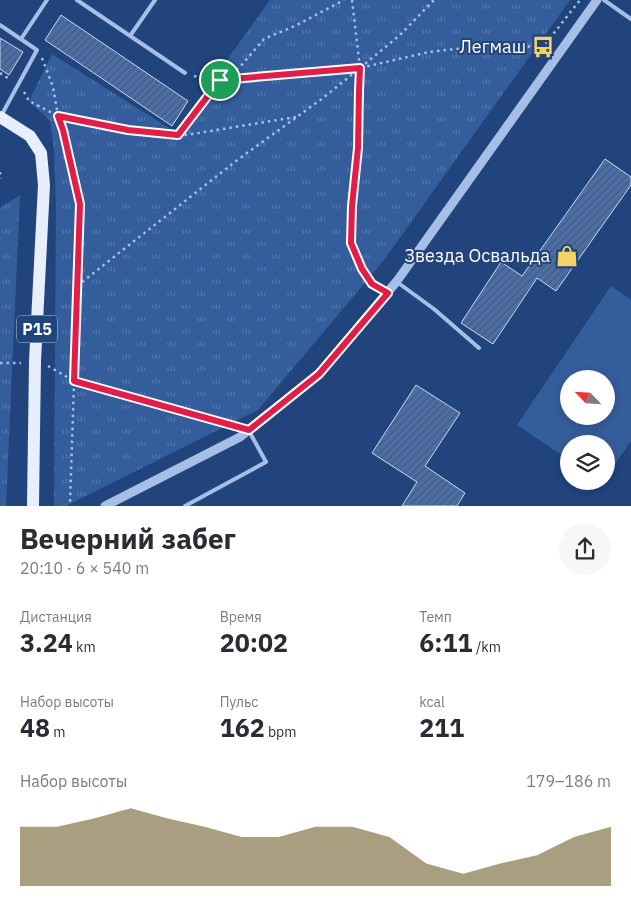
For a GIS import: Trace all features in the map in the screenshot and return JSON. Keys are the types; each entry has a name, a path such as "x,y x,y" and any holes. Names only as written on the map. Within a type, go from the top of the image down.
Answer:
{"main road":[{"name":"Р15","path":"0,117 30,136 41,153 44,185 35,361 33,506"}],"street":[{"path":"105,506 240,437 319,374 397,281 597,0"}],"lane":[{"path":"21,39 47,0"},
{"path":"77,0 185,73"},
{"path":"130,36 155,0"},
{"path":"604,0 631,19"},
{"path":"0,25 37,50 0,117"},
{"path":"397,281 434,309 479,348"},
{"path":"185,506 266,462 249,430"}],"path":[{"path":"212,81 239,68 264,39 296,26 344,0"},
{"path":"352,0 360,68 358,148 351,216 351,243 362,269 372,284 388,293"},
{"path":"78,286 236,161 298,116 400,36 434,0"},
{"path":"185,73 212,81 360,68 428,52 492,44 543,47 580,0"},
{"path":"37,50 45,63 53,87 58,116 80,204 70,504"},
{"path":"0,73 19,84 29,101 58,116 128,130 186,135 298,116"},
{"path":"178,135 220,80"},
{"path":"0,172 0,179"},
{"path":"0,363 35,361 55,369 74,381 249,430"}],"green space":[{"path":"270,0 570,0 384,260 258,410 66,506 54,506 56,206 54,150 50,121 29,101 52,54 175,132"},
{"path":"20,195 6,506 0,506 0,208"},
{"path":"611,286 631,300 631,441 615,464 615,435 560,435 560,454 517,425"}],"building":[{"path":"61,15 188,101 172,126 45,40"},
{"path":"0,38 23,52 9,75 0,69"},
{"path":"605,159 631,177 631,185 556,291 537,278 493,344 461,323 501,262 522,276"},
{"path":"416,385 460,413 425,466 465,493 457,506 402,506 417,482 372,453"}],"place":[{"name":"Легмаш","path":"543,47"},
{"name":"Звезда Освальда","path":"567,256"}],"route":[{"path":"360,68 358,148 352,206 351,243 362,269 372,284 388,293 319,374 249,430 74,381 80,204 58,116 128,130 178,135 220,80 360,68"}]}
